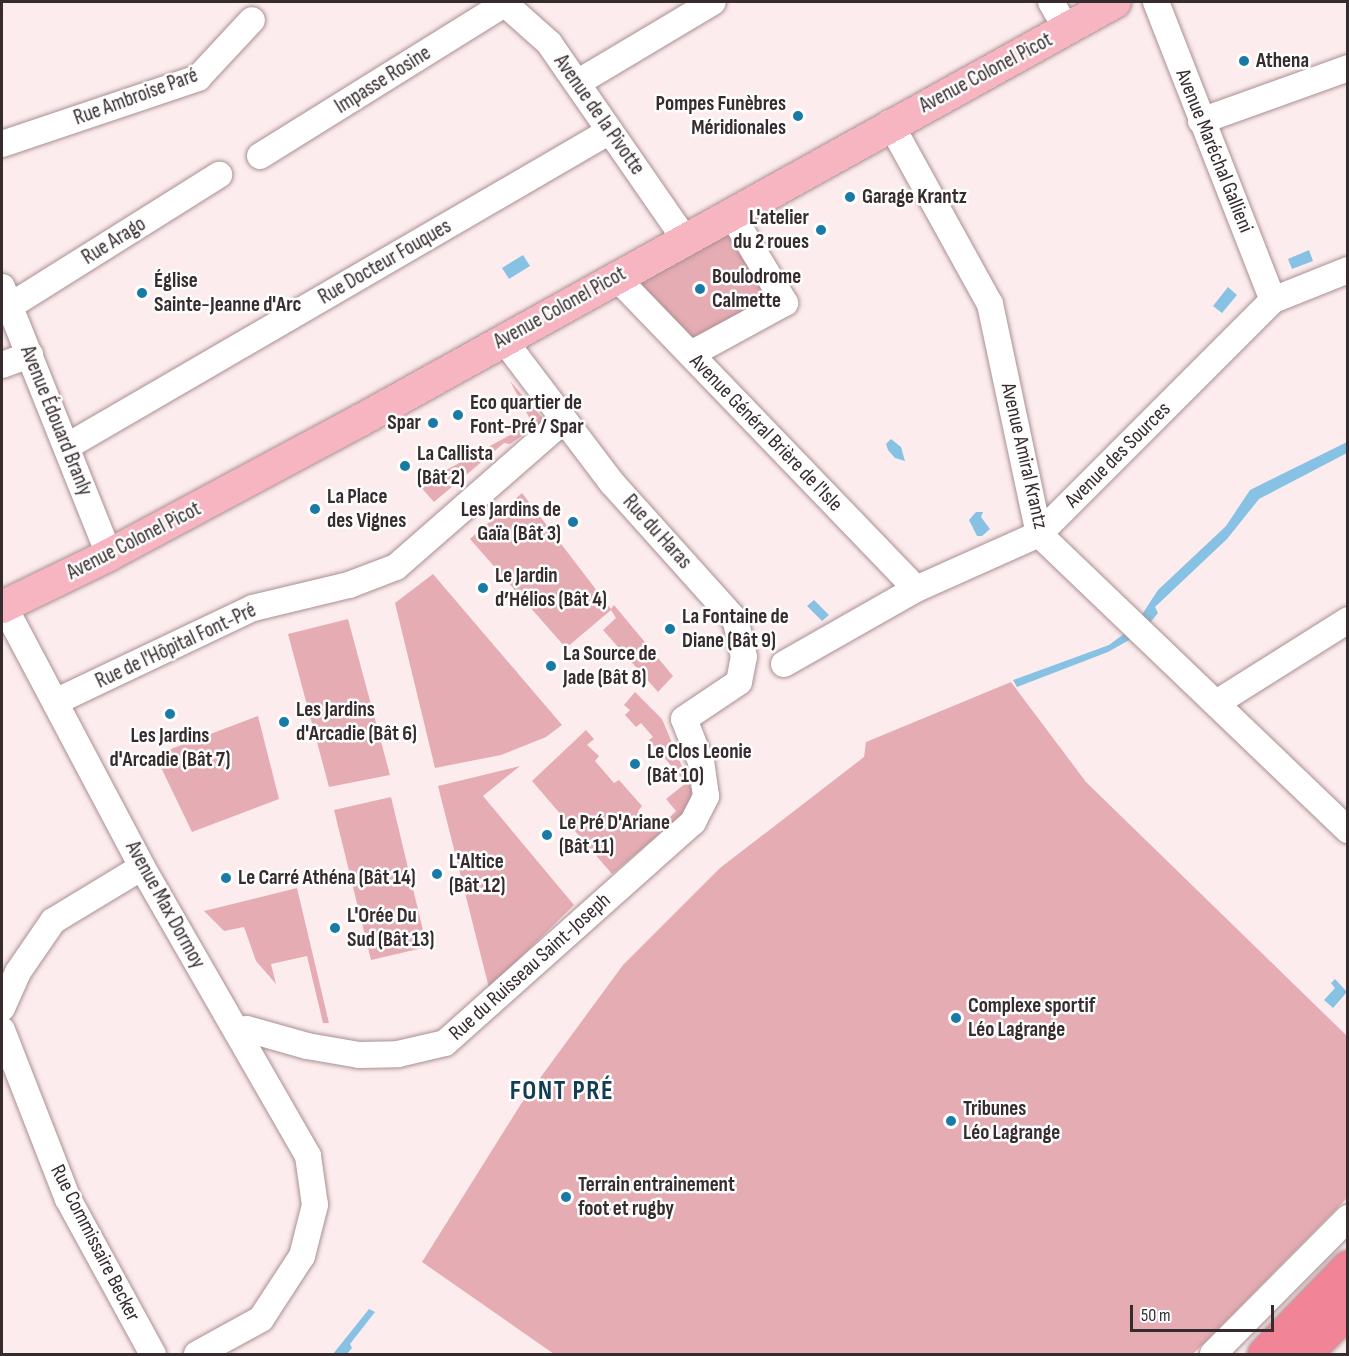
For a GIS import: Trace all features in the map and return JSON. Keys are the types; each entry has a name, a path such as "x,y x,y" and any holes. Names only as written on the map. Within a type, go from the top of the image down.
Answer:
{"highway":[{"path":"1284,1348 1347,1267"},
{"path":"1239,1354 1251,1342 1284,1348 1347,1310"}],"main road":[{"name":"Avenue Colonel Picot","path":"3,606 109,555 616,278 890,123 1067,30 1115,2"}],"street":[{"name":"Avenue de la Pivotte","path":"505,2 542,34 684,238"},
{"name":"Impasse Rosine","path":"260,156 505,2"},
{"path":"577,83 713,2"},
{"path":"1051,2 1067,30"},
{"name":"Avenue Maréchal Gallieni","path":"1156,2 1273,300"},
{"name":"Rue Ambroise Paré","path":"2,144 198,78 252,20"},
{"path":"1201,121 1347,68"},
{"name":"Avenue Amiral Krantz","path":"890,123 990,304 1039,534 1218,702 1347,830"},
{"name":"Rue Docteur Fouques","path":"66,447 610,131"},
{"name":"Rue Arago","path":"6,296 219,175"},
{"path":"691,354 785,303 730,212"},
{"path":"1273,300 1347,270"},
{"name":"Avenue Général Brière de l'Isle","path":"616,278 916,588"},
{"name":"Avenue Édouard Branly","path":"6,296 109,555"},
{"name":"Avenue des Sources","path":"784,664 916,588 1039,534 1273,300"},
{"name":"Rue du Haras","path":"503,339 612,483 736,621 744,657 739,682 684,719"},
{"path":"2,365 30,355"},
{"name":"Rue de l'Hôpital Font-Pré","path":"55,702 252,608 350,585 396,567 564,420"},
{"name":"Avenue Max Dormoy","path":"3,606 142,867 308,1156 315,1205 302,1256 266,1312 242,1331 197,1354"},
{"path":"1218,702 1347,620"},
{"name":"Rue du Ruisseau Saint-Joseph","path":"237,1032 247,1029 308,1046 359,1055 398,1054 445,1043 693,822 705,796 701,762 684,719"},
{"path":"2,1008 18,972 53,921 142,867"},
{"name":"Rue Commissaire Becker","path":"2,1030 68,1199 153,1354"},
{"path":"1213,1354 1347,1218"}],"shaded area":[{"path":"730,223 779,302 691,350 628,279"},
{"path":"510,381 547,423 541,433 533,428 510,444 504,443 434,502 419,485 532,423"},
{"path":"522,493 611,609 614,605 673,676 658,692 603,630 616,618 611,610 566,648 470,539"},
{"path":"433,574 562,725 546,737 501,755 435,768 395,603"},
{"path":"348,619 390,775 329,787 288,634"},
{"name":"Complexe sportif Léo Lagrange","path":"1011,682 1086,782 1347,1036 1347,1198 1193,1354 554,1354 422,1262 521,1104 623,965 720,868 864,757 866,742"},
{"path":"635,692 662,719 697,802 612,874 532,781 586,730 594,739 587,745 599,756 595,761 614,783 619,780 642,806 638,811 657,830 676,811 666,799 686,783 649,740 653,737 641,723 636,727 625,715 630,710 624,705"},
{"path":"258,716 279,799 192,832 155,755"},
{"path":"520,766 483,796 574,905 489,988 438,786"},
{"path":"391,797 427,947 371,960 334,810"},
{"path":"297,888 329,1023 323,1023 307,956 271,964 276,984 256,961 244,927 224,931 204,911"}],"water":[{"path":"1309,250 1313,261 1292,269 1288,259"},
{"path":"523,255 530,266 509,279 502,268"},
{"path":"1228,287 1237,295 1222,313 1213,306"},
{"path":"891,439 901,447 905,461 895,458 888,450 886,444"},
{"path":"1347,442 1347,453 1259,499 1227,539 1155,607 1158,613 1149,624 1141,616 1158,590 1226,526 1250,490"},
{"path":"976,512 983,512 981,517 990,529 982,536 977,536 969,520"},
{"path":"814,600 829,615 822,621 807,606"},
{"path":"1125,633 1131,639 1108,652 1017,687 1013,680 1109,645"},
{"path":"1335,979 1347,992 1333,1008 1324,1000 1335,988 1331,983"},
{"path":"369,1309 375,1312 350,1344 352,1348 347,1354 333,1354"}],"place":[{"name":"Athena","path":"1244,61"},
{"name":"Pompes Funèbres Méridionales","path":"798,116"},
{"name":"Garage Krantz","path":"850,197"},
{"name":"L'atelier du 2 roues","path":"821,230"},
{"name":"Boulodrome Calmette","path":"700,289"},
{"name":"Église Sainte-Jeanne d'Arc","path":"142,293"},
{"name":"Eco quartier de Font-Pré / Spar","path":"458,415"},
{"name":"Spar","path":"433,423"},
{"name":"La Callista (Bât 2)","path":"405,466"},
{"name":"La Place des Vignes","path":"315,509"},
{"name":"Les Jardins de Gaïa (Bât 3)","path":"573,522"},
{"name":"Le Jardin d’Hélios (Bât 4)","path":"483,588"},
{"name":"La Fontaine de Diane (Bât 9)","path":"670,629"},
{"name":"La Source de Jade (Bât 8)","path":"551,666"},
{"name":"Les Jardins d'Arcadie (Bât 7)","path":"170,714"},
{"name":"Les Jardins d'Arcadie (Bât 6)","path":"284,722"},
{"name":"Le Clos Leonie (Bât 10)","path":"635,764"},
{"name":"Le Pré D'Ariane (Bât 11)","path":"547,835"},
{"name":"L'Altice (Bât 12)","path":"437,874"},
{"name":"Le Carré Athéna (Bât 14)","path":"226,878"},
{"name":"L'Orée Du Sud (Bât 13)","path":"335,928"},
{"name":"Complexe sportif Léo Lagrange","path":"956,1018"},
{"name":"Tribunes Léo Lagrange","path":"951,1121"},
{"name":"Terrain entrainement foot et rugby","path":"566,1197"}],"district":[{"name":"FONT PRÉ","path":"562,1092"}]}
